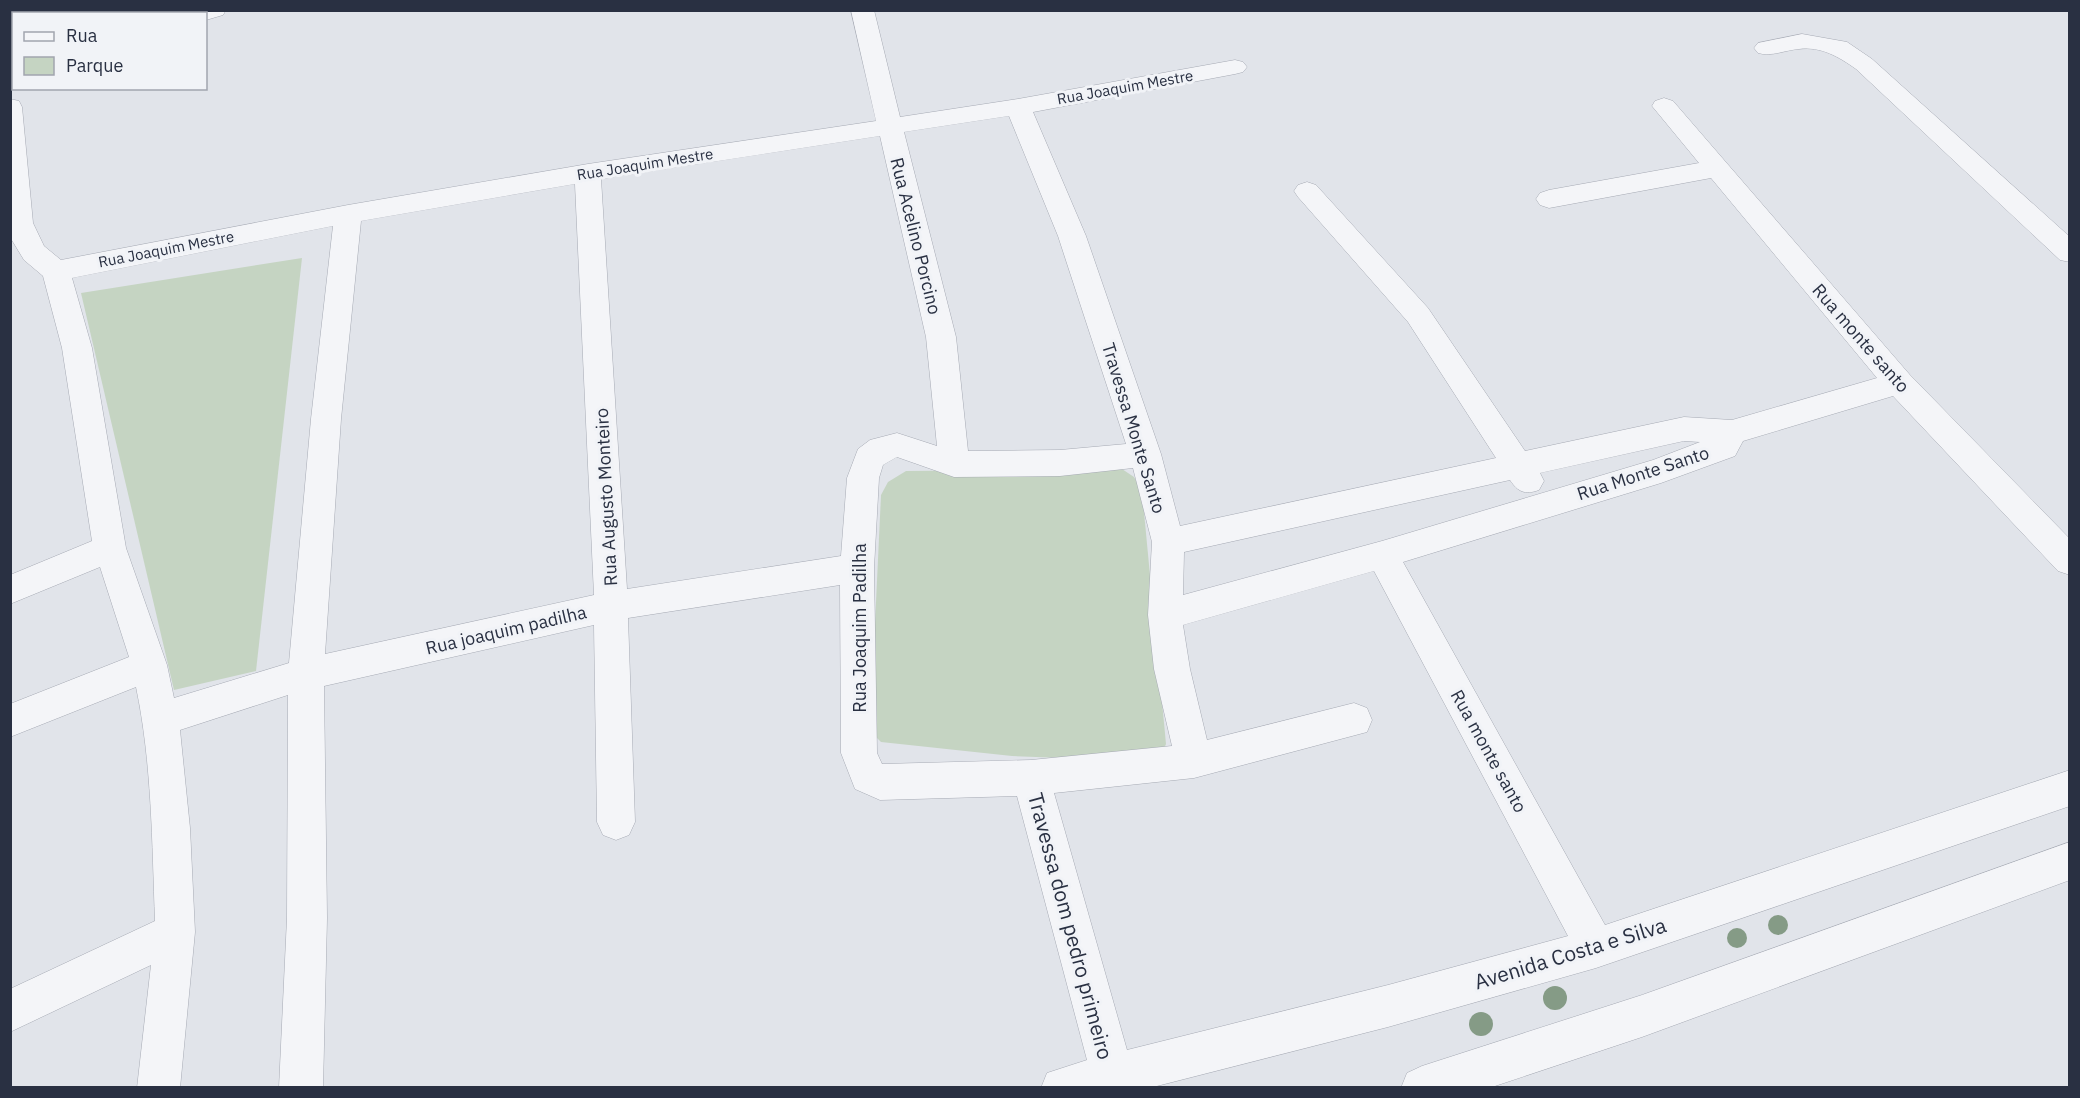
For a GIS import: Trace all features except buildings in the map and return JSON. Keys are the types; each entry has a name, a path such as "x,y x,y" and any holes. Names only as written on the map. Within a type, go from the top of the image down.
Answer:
{"street":[{"name":"Rua Acelino Porcino","path":"862,10 941,338 954,464"},
{"path":"1766,48 1802,41 1839,47 1873,72 2070,254"},
{"name":"Rua Joaquim Mestre","path":"56,271 348,214 588,173 1018,107 1235,67"},
{"name":"Rua monte santo","path":"1664,106 1715,169 1899,383 2070,561"},
{"path":"10,107 14,124 16,205 24,238 33,252 56,271 77,348 110,548 150,665 161,719 171,828 175,932 159,1079"},
{"name":"Travessa Monte Santo","path":"1018,107 1072,236 1145,453 1168,542 1165,615 1172,669 1194,761"},
{"path":"1549,199 1715,169"},
{"name":"Rua Augusto Monteiro","path":"588,173 611,606 616,822"},
{"path":"1307,191 1418,315 1545,504"},
{"path":"301,1088 307,918 306,674 326,419 348,214"},
{"path":"1732,432 1899,383"},
{"name":"Rua Monte Santo","path":"1165,615 1382,555 1545,504 1661,471 1686,459 1724,447 1732,432 1684,429 1168,542"},
{"name":"Rua Joaquim Padilha","path":"868,777 859,753 857,568 863,478 869,458 881,449 897,445 954,464"},
{"path":"954,464 1060,463 1145,453"},
{"path":"10,590 110,548"},
{"name":"Rua monte santo","path":"1382,555 1596,948"},
{"name":"Rua joaquim padilha","path":"161,719 306,674 611,606 857,568"},
{"path":"10,721 150,665"},
{"name":"Travessa dom pedro primeiro","path":"868,777 880,783 1031,778 1194,761 1354,720"},
{"name":"Travessa dom pedro primeiro","path":"1031,778 1114,1081"},
{"name":"Avenida Costa e Silva","path":"1062,1088 1114,1081 1596,948 2070,788"},
{"path":"1422,1088 1642,1016 2070,861"},
{"path":"10,1011 175,932"}],"green space":[{"path":"302,258 256,671 174,690 81,293"},
{"path":"1122,469 1134,477 1142,491 1166,744 1160,757 1144,761 1012,756 881,742 870,731 881,495 888,482 906,471"}]}
